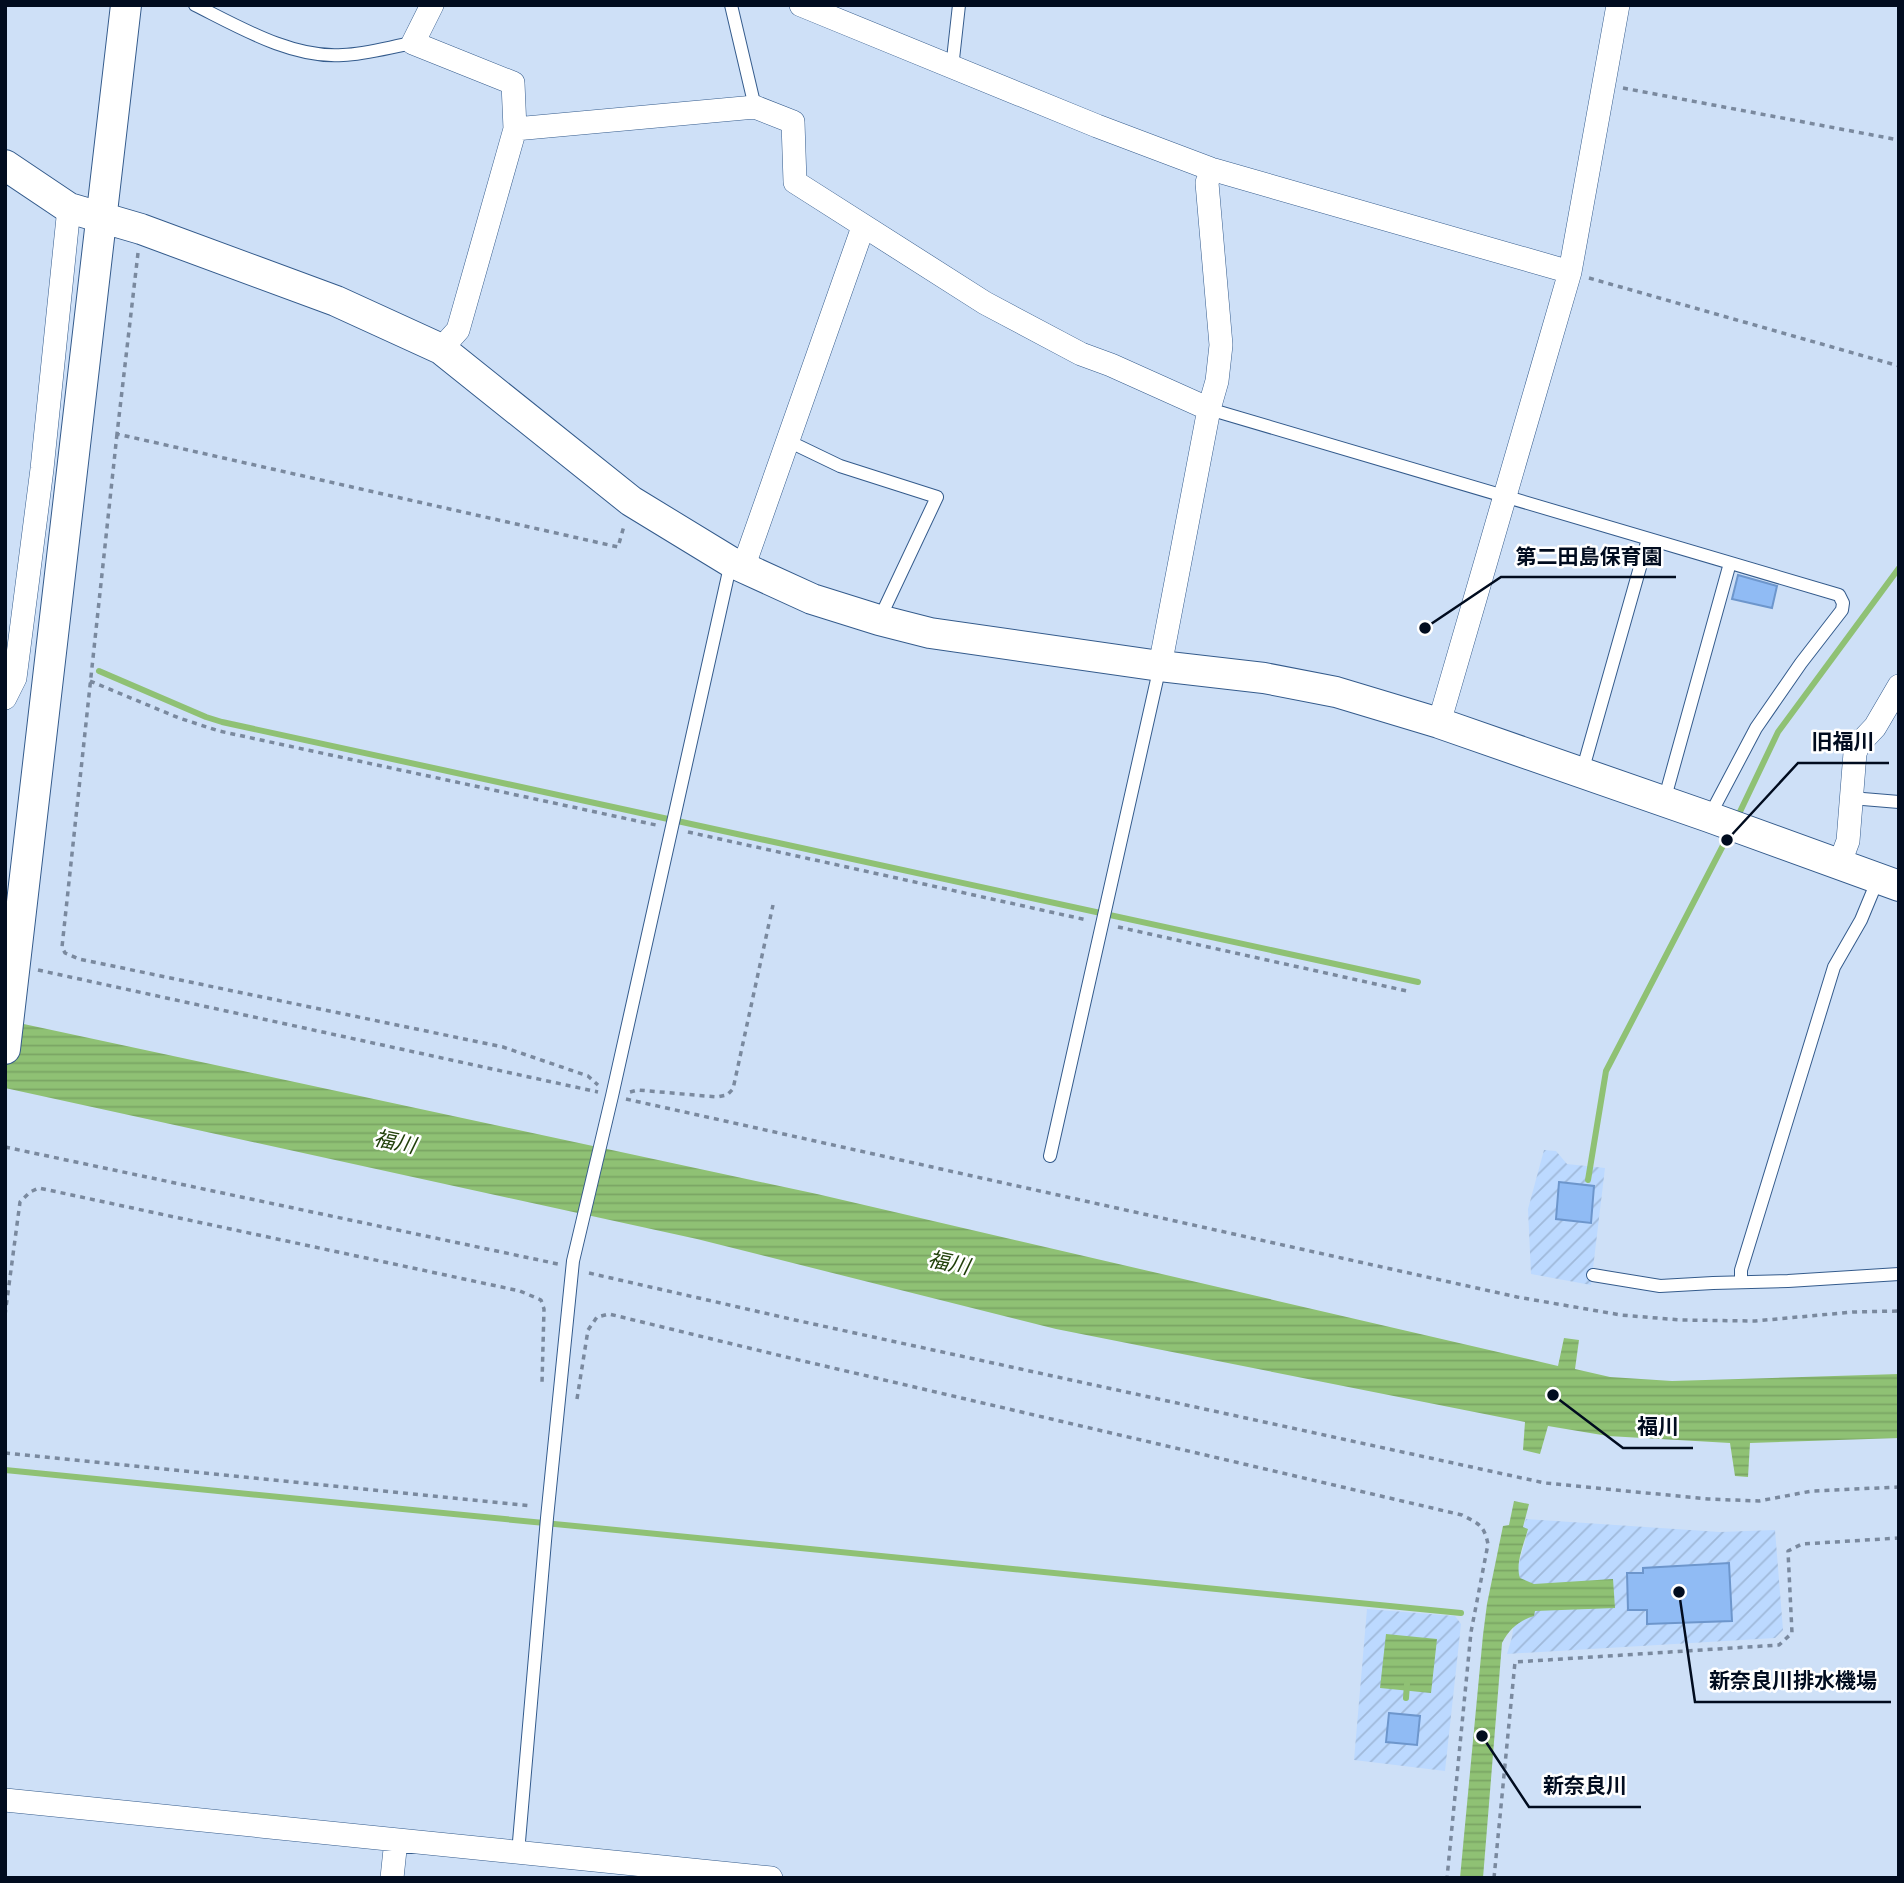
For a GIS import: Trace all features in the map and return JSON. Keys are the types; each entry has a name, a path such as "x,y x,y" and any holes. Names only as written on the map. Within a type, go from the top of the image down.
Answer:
{"street":[{"path":"5,1049 27,970 51,663 126,5"},
{"path":"432,5 413,43 513,83 514,129 458,330 442,349"},
{"path":"801,5 952,68 1211,169 1570,272"},
{"path":"1439,723 1570,272 1618,5"},
{"path":"514,129 755,107 793,122 795,182 985,303 1081,354 1209,408"},
{"path":"5,165 69,208 141,229 337,301 442,349 631,501 737,565 812,599 930,633 1264,678 1324,690 1439,723 1888,882"},
{"path":"1160,666 1209,408 1217,381 1221,345 1207,183 1211,169"},
{"path":"5,698 15,678 42,468 69,208"},
{"path":"737,565 788,441 863,227"},
{"path":"1839,865 1848,841 1855,753 1859,744 1875,727 1899,686"},
{"path":"5,1800 771,1878"},
{"path":"392,1878 396,1840"}],"lane":[{"path":"195,5 258,36 300,51 342,56 413,43"},
{"path":"731,5 755,107"},
{"path":"952,68 959,5"},
{"path":"1209,408 1839,595 1843,603 1842,610 1756,728 1709,817"},
{"path":"788,441 840,466 937,497 879,620"},
{"path":"1582,772 1648,539"},
{"path":"1664,801 1730,563"},
{"path":"518,1853 548,1507 573,1264 671,828 737,565"},
{"path":"1050,1156 1160,666"},
{"path":"1851,798 1899,802"},
{"path":"1741,1282 1741,1270 1834,967 1861,920 1888,882"},
{"path":"1593,1275 1660,1286 1899,1274"}],"path":[{"path":"1604,84 1899,140"},
{"path":"141,229 62,947 65,953 503,1047 588,1076 612,1097"},
{"path":"1570,272 1899,366"},
{"path":"117,433 618,547 631,501"},
{"path":"90,681 179,718 219,731 1407,991"},
{"path":"612,1097 638,1090 717,1097 727,1095 733,1089 773,905"},
{"path":"27,970 1517,1297 1621,1315 1679,1320 1755,1321 1853,1312 1899,1311"},
{"path":"5,1147 573,1264 577,1270 782,1317 1545,1483 1708,1499 1759,1501 1812,1491 1899,1487"},
{"path":"5,1315 20,1202 38,1188 520,1291 541,1300 544,1309 542,1387"},
{"path":"577,1405 588,1330 597,1317 609,1314 1470,1519 1485,1530 1488,1544 1471,1632 1447,1878"},
{"path":"5,1453 548,1507"},
{"path":"1494,1878 1515,1662 1779,1645 1792,1633 1788,1551 1802,1544 1899,1538"}],"shaded area":[{"path":"1544,1150 1556,1151 1567,1164 1605,1168 1591,1285 1531,1274 1528,1209"},
{"path":"1526,1519 1720,1532 1775,1530 1783,1630 1775,1638 1507,1654 1520,1579 1518,1567 1528,1530 1523,1528"},
{"path":"1367,1609 1455,1616 1461,1624 1445,1771 1354,1760"}],"water":[{"path":"5,1020 817,1194 1558,1366 1564,1338 1579,1340 1575,1369 1610,1377 1672,1381 1899,1374 1899,1438 1750,1443 1748,1477 1735,1476 1730,1443 1608,1436 1548,1426 1540,1454 1523,1450 1525,1422 1056,1329 697,1239 5,1088"},
{"path":"1514,1501 1529,1504 1523,1527 1528,1529 1519,1560 1520,1578 1534,1584 1613,1579 1615,1608 1535,1611 1534,1616 1515,1626 1502,1643 1483,1878 1460,1878 1487,1604 1503,1526 1509,1525"},
{"path":"1386,1634 1437,1639 1431,1693 1380,1688"}],"building":[{"path":"1738,575 1777,586 1772,608 1732,599"},
{"path":"1559,1182 1594,1186 1591,1223 1556,1219"},
{"path":"1729,1563 1732,1621 1647,1624 1647,1610 1628,1610 1627,1573 1643,1573 1643,1568"},
{"path":"1389,1713 1420,1716 1417,1745 1386,1742"}],"waterway":[{"path":"1737,818 1778,732 1899,568"},
{"path":"99,671 222,722 1418,982"},
{"path":"1588,1180 1606,1071 1729,834"},
{"path":"5,1470 1461,1613"},
{"path":"1406,1698 1407,1684"}],"place":[{"name":"第二田島保育園","path":"1425,628"},
{"name":"旧福川","path":"1727,840"},
{"name":"福川","path":"1553,1395"},
{"name":"新奈良川排水機場","path":"1679,1592"},
{"name":"新奈良川","path":"1482,1736"}]}
